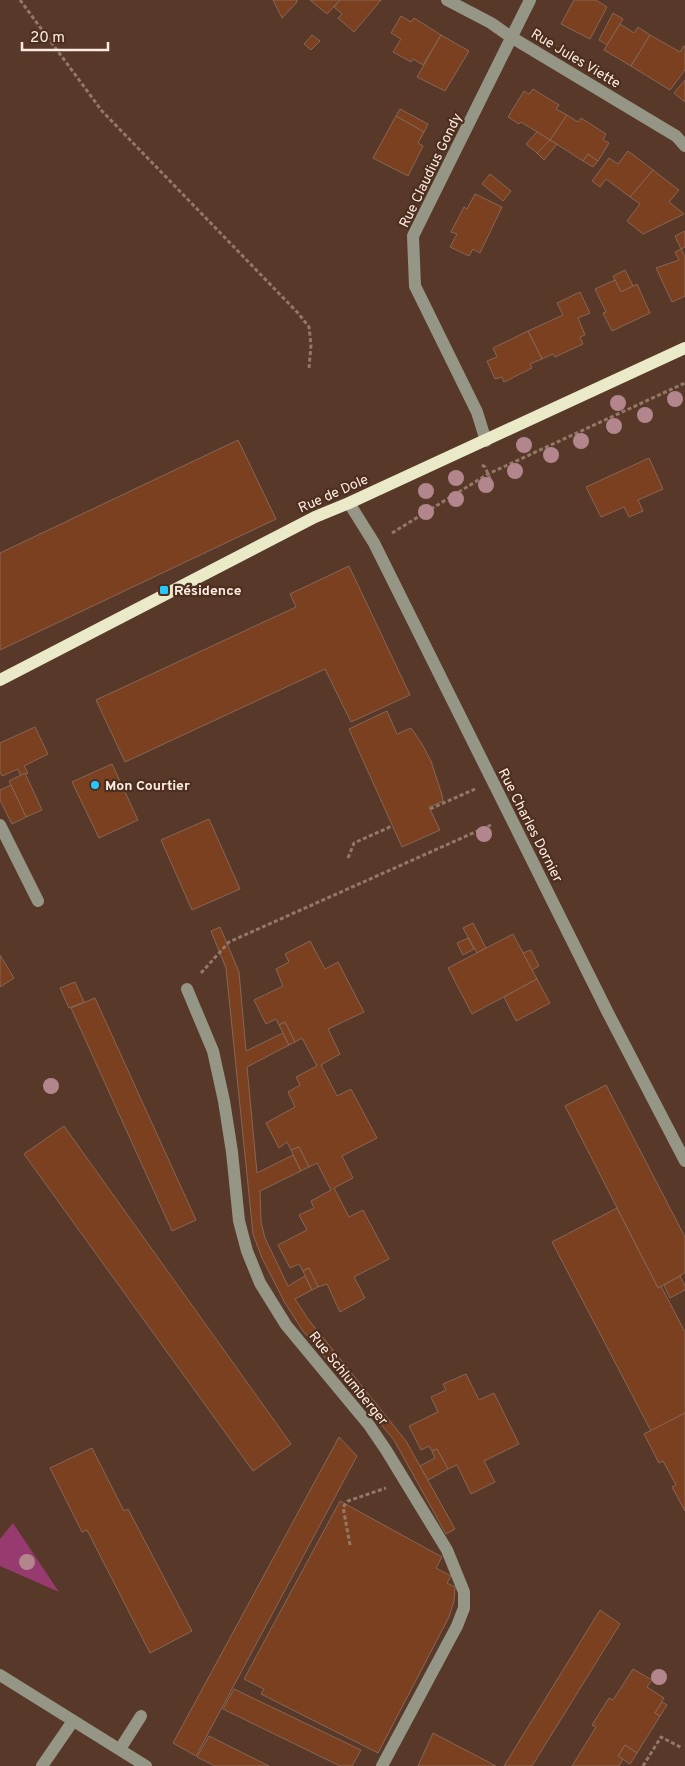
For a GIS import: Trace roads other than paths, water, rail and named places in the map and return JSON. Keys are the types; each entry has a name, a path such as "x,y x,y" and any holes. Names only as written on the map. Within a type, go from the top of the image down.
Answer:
{"main road":[{"name":"Rue de Dole","path":"0,680 315,516 349,504 685,348"}],"street":[{"name":"Rue Jules Viette","path":"447,0 491,23 511,37 676,136 685,146"},
{"name":"Rue Claudius Gondy","path":"486,441 476,412 415,286 413,236 530,0"},
{"name":"Rue Charles Dornier","path":"349,504 374,544 608,1013 685,1161"},
{"path":"0,825 38,901"},
{"name":"Rue Schlumberger","path":"187,988 213,1051 232,1152 239,1221 247,1251 260,1283 286,1325 369,1425 447,1550 464,1592 464,1608 457,1626 382,1766"},
{"path":"0,1675 146,1766"},
{"path":"120,1750 141,1716"},
{"path":"42,1766 73,1721"}],"place":[{"name":"Résidence","path":"164,590"},
{"name":"Mon Courtier","path":"95,785"}]}
